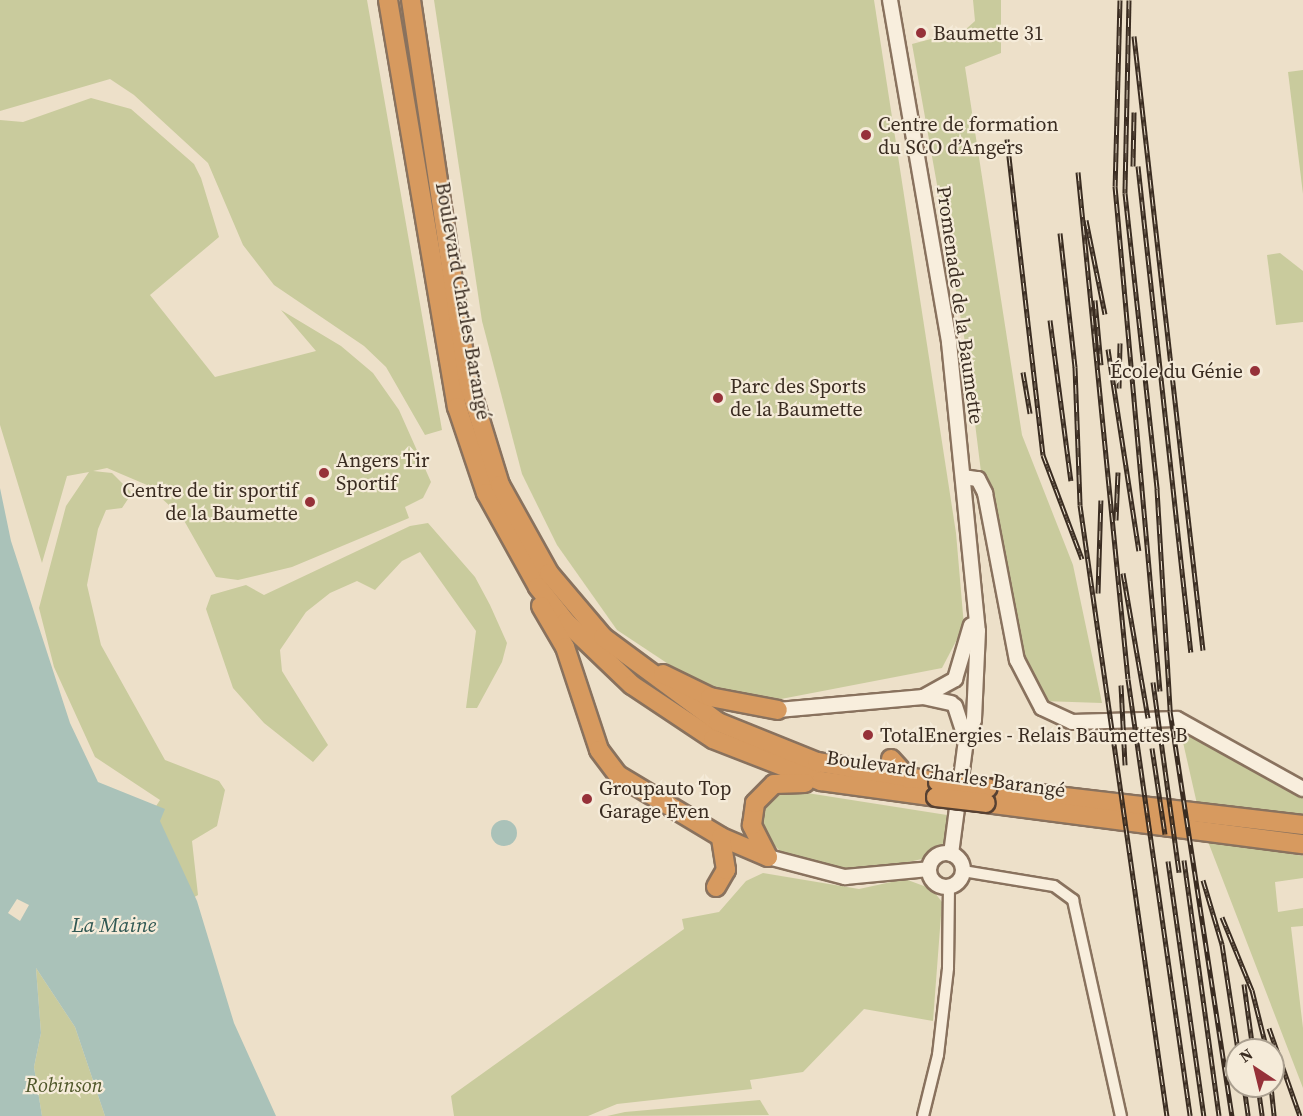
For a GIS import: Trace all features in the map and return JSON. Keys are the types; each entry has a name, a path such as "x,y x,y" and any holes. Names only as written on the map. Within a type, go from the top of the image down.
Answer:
{"highway":[{"name":"Boulevard Charles Barangé","path":"388,0 457,407 486,493 538,587 598,655 669,712 750,756 821,781 1303,825"},
{"name":"Boulevard Charles Barangé","path":"411,0 457,320 488,452 549,573 632,663 718,722 775,749 909,779 937,790"},
{"path":"538,587 540,603 565,646 598,750 618,775 721,837 768,857"},
{"path":"632,663 710,697 778,710"},
{"path":"891,759 909,779"},
{"path":"768,857 752,825 754,803 774,784 821,781"},
{"name":"Boulevard Charles Barangé","path":"987,796 1303,844"},
{"path":"716,886 726,870 721,837"}],"street":[{"name":"Promenade de la Baumette","path":"890,0 949,342 974,618 978,631 973,693 974,720 966,740 951,854"},
{"path":"963,477 978,479 986,493 1017,660 1042,708 1072,722 1177,719 1303,789"},
{"name":"Promenade de la Baumette","path":"966,740 953,705 952,682 974,618"},
{"path":"923,697 952,682 973,693"},
{"path":"778,710 923,697 953,705 973,693"},
{"path":"949,887 934,883 929,868 934,858 951,854 963,871 1054,886 1073,900 1121,1116"},
{"path":"768,857 845,877 929,868"},
{"path":"923,1116 943,1011 949,887 963,871"}],"green space":[{"path":"0,0 367,0 442,430 425,435 386,367 364,346 274,285 243,245 208,163 134,95 110,79 0,111"},
{"name":"Parc des Sports de la Baumette","path":"434,0 874,0 956,533 964,626 942,668 781,699 700,685 617,630 557,545 522,474 482,321"},
{"path":"973,0 1001,0 1001,53 965,67 1022,435 1073,565 1102,703 1042,701 1020,647 989,482 981,472 965,342 912,44 965,30 975,21"},
{"path":"1303,70 1303,194 1288,72"},
{"path":"91,98 131,109 194,164 201,178 219,237 150,295 215,377 316,351 281,310 341,346 373,373 399,410 431,482 423,498 405,507 409,518 292,567 238,580 216,577 182,517 147,485 107,468 93,471 112,473 132,493 122,508 106,510 98,529 87,585 101,645 165,760 219,781 225,790 217,826 192,841 198,895 177,907 151,814 160,800 95,757 54,667 39,608 66,506 89,472 67,476 42,563 0,425 0,120 23,122"},
{"path":"1280,253 1303,271 1303,322 1276,325 1267,255"},
{"path":"428,523 475,577 490,605 507,643 502,662 477,708 466,708 476,631 420,552 402,561 375,590 357,581 330,593 306,612 280,650 282,671 328,745 313,762 264,723 233,688 206,609 211,595 246,585 264,595 410,526"},
{"path":"1180,729 1303,796 1303,817 1197,804"},
{"path":"788,790 947,815 944,844 922,859 858,873 787,858 766,837 759,816 767,798"},
{"path":"1207,839 1303,856 1303,878 1275,882 1278,912 1303,908 1303,926 1291,927 1303,1028 1303,1088"},
{"path":"763,873 859,889 905,879 932,889 942,902 933,1021 864,1009 803,1072 750,1080 752,1089 617,1104 588,1116 454,1116 451,1096 684,929 682,919 719,912 746,881"},
{"name":"Robinson","path":"36,968 75,1027 105,1116 42,1116 34,1067 41,1033"},
{"path":"760,1100 769,1115 607,1116 625,1112"}],"water":[{"name":"La Maine","path":"0,488 11,541 70,723 98,782 165,809 160,821 197,901 234,1023 276,1116 105,1116 75,1027 36,968 41,1033 34,1067 42,1116 0,1116","holes":["17,899 29,905 20,921 8,913"]},
{"path":"504,820 513,824 517,833 513,842 504,846 495,842 491,833 495,824"}],"railway":[{"path":"1120,0 1115,186 1160,691"},
{"path":"1129,0 1125,193 1157,489 1170,711 1232,1116"},
{"path":"1134,36 1203,650"},
{"path":"1133,166 1134,112"},
{"path":"1007,139 1043,455 1082,559"},
{"path":"1138,166 1191,652"},
{"path":"1078,172 1128,679 1190,1116"},
{"path":"1086,220 1105,314"},
{"path":"1060,233 1075,367 1080,505 1167,1116"},
{"path":"1095,300 1101,365"},
{"path":"1050,320 1071,481"},
{"path":"1119,388 1120,343"},
{"path":"1108,349 1139,551"},
{"path":"1023,372 1030,413"},
{"path":"1116,520 1118,472"},
{"path":"1098,593 1101,500"},
{"path":"1123,573 1148,718"},
{"path":"1153,682 1179,872"},
{"path":"1121,685 1125,765"},
{"path":"1152,748 1165,834"},
{"path":"1184,860 1219,1116"},
{"path":"1168,861 1204,1116"},
{"path":"1203,880 1222,944 1236,1038"},
{"path":"1222,917 1252,990 1264,1038"},
{"path":"1244,984 1251,1038"},
{"path":"1269,1028 1300,1116"},
{"path":"1246,1098 1248,1116"},
{"path":"1260,1098 1262,1116"},
{"path":"1272,1098 1274,1116"}],"place":[{"name":"Baumette 31","path":"921,33"},
{"name":"Centre de formation du SCO d’Angers","path":"866,135"},
{"name":"École du Génie","path":"1255,371"},
{"name":"Parc des Sports de la Baumette","path":"718,398"},
{"name":"Angers Tir Sportif","path":"324,473"},
{"name":"Centre de tir sportif de la Baumette","path":"310,502"},
{"name":"TotalEnergies - Relais Baumettes B","path":"868,735"},
{"name":"Groupauto Top Garage Even","path":"587,799"}]}
